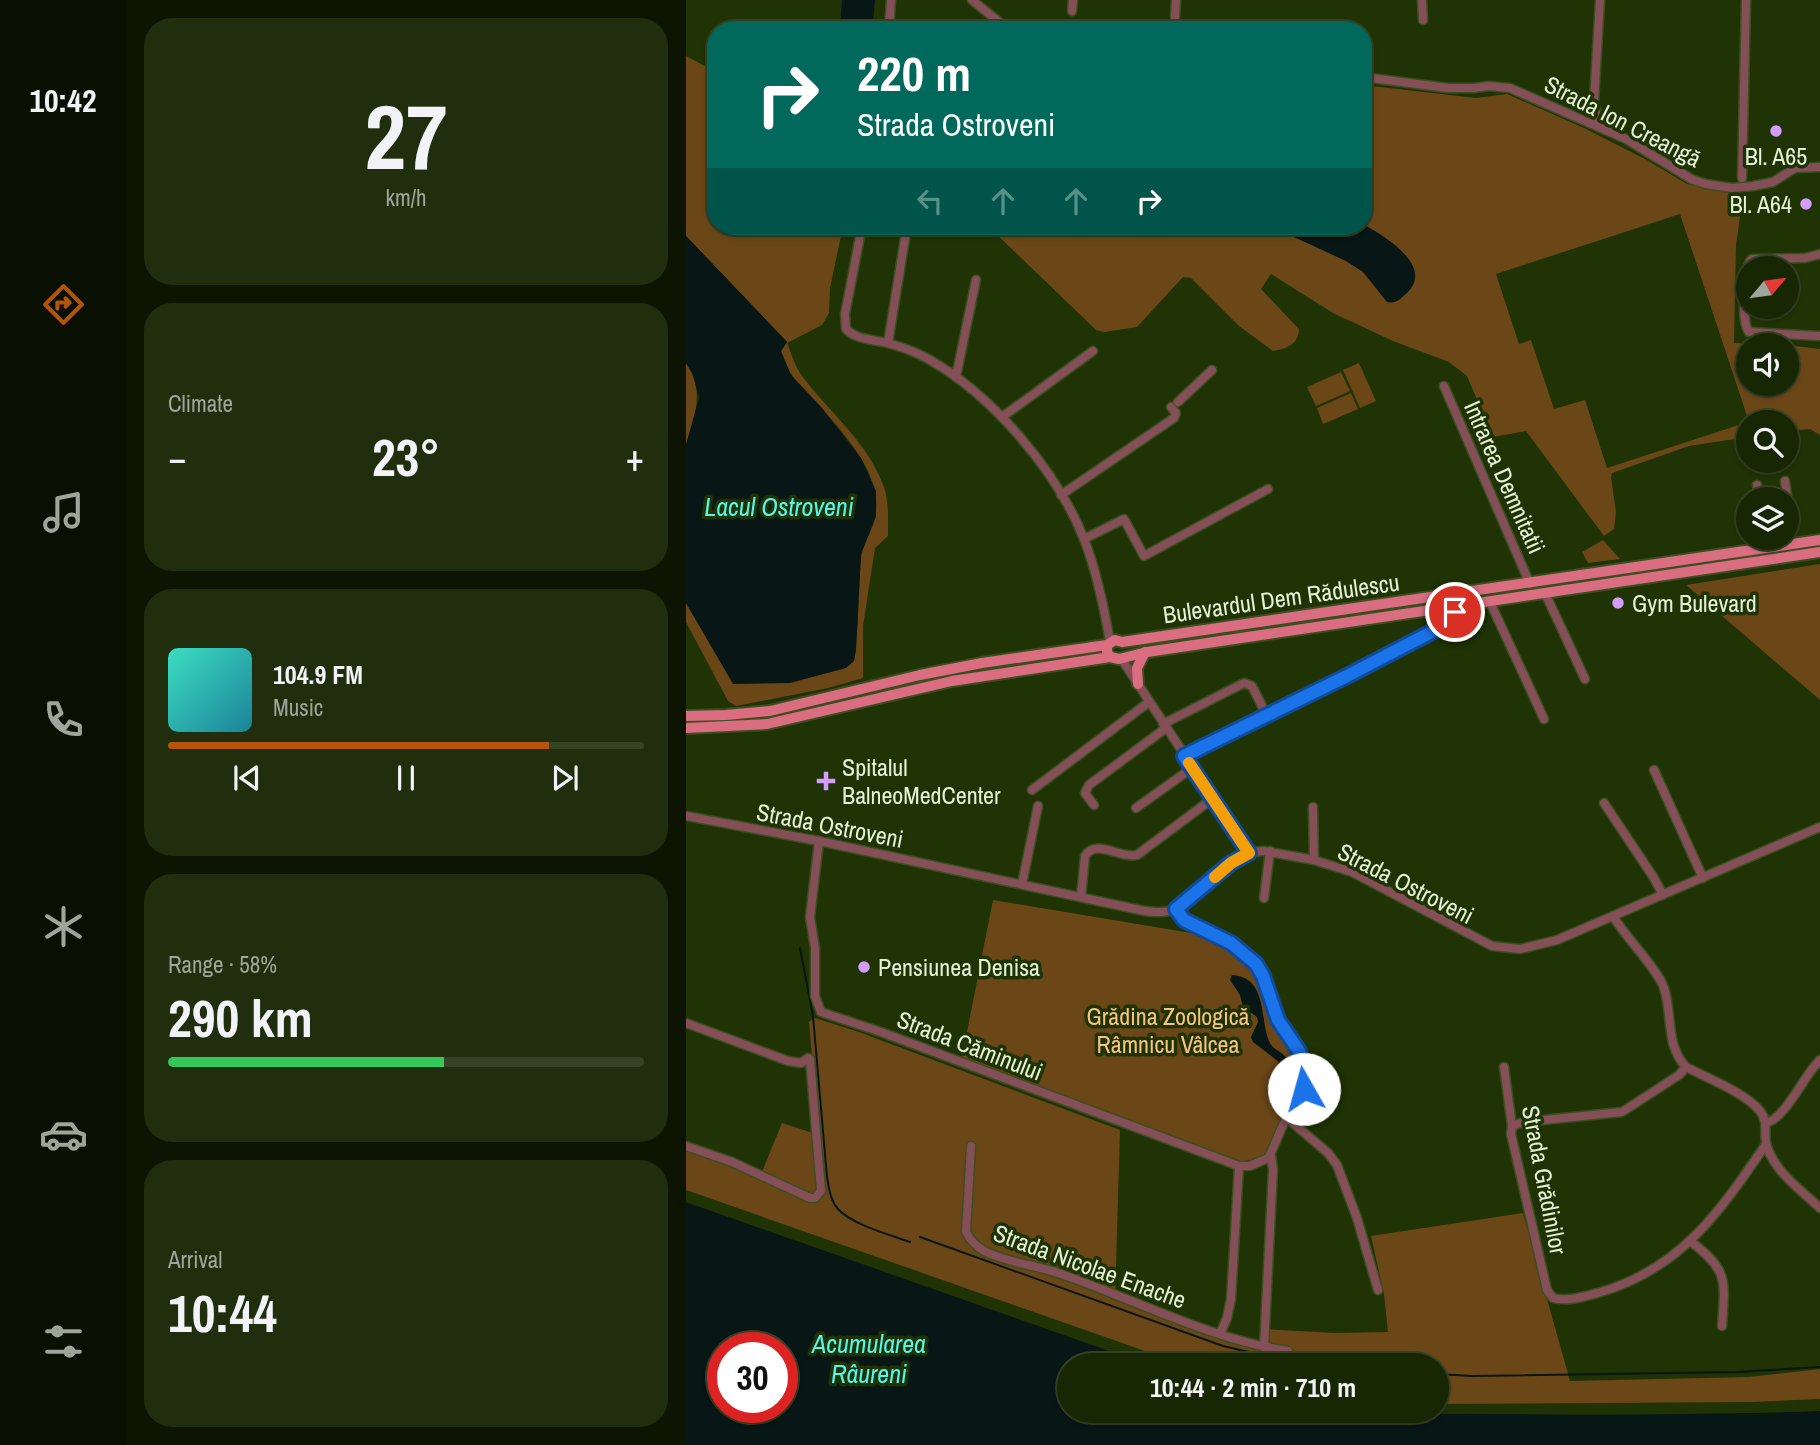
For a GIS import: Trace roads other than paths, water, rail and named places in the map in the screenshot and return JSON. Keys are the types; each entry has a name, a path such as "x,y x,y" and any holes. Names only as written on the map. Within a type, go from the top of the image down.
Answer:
{"main road":[{"name":"Bulevardul Dem Rădulescu","path":"686,716 770,711 971,665 1116,649 1145,652 1490,602 1820,540"},
{"name":"Bulevardul Dem Rădulescu","path":"686,728 767,724 952,681 1116,649 1530,584 1820,552"},
{"path":"1138,684 1137,668 1145,652"}],"street":[{"path":"890,21 891,0"},
{"path":"972,0 998,20"},
{"path":"1072,11 1073,0"},
{"path":"1175,17 1176,0"},
{"path":"1422,0 1423,20"},
{"path":"1599,126 1594,101 1600,0"},
{"path":"1742,178 1746,0"},
{"name":"Strada Ion Creangă","path":"1372,78 1448,88 1510,88 1599,126 1706,184 1731,188 1753,186 1782,178 1795,168 1820,167"},
{"path":"860,235 845,314 845,325 850,333 888,343 927,358 956,377 1002,417 1061,495 1084,539 1116,649 1249,853 1231,863 1176,909 1188,922 1231,943 1256,964 1263,976 1278,1020 1296,1044 1301,1058 1304,1089 1269,1157 1250,1166 1239,1166 1230,1304 1220,1334"},
{"path":"888,343 906,235"},
{"path":"1820,254 1805,258 1752,260 1746,267 1746,330 1820,336"},
{"path":"956,377 976,280"},
{"path":"1002,417 1093,351"},
{"path":"1061,495 1174,418 1174,405 1212,370"},
{"name":"Intrarea Demnitatii","path":"1444,386 1530,584"},
{"path":"1785,481 1786,487"},
{"path":"1084,539 1124,519 1144,556 1268,489"},
{"path":"1545,593 1585,679"},
{"path":"1490,602 1544,719"},
{"path":"1184,756 1445,625 1457,607"},
{"path":"1094,805 1085,793 1088,785 1165,726 1244,683 1252,686 1266,714"},
{"path":"1032,790 1149,702"},
{"path":"1136,807 1192,768"},
{"path":"1654,770 1703,878"},
{"path":"1081,897 1085,856 1088,851 1097,848 1126,856 1137,855 1212,799"},
{"path":"1604,803 1654,878 1662,895"},
{"path":"1023,884 1038,806"},
{"path":"1313,807 1314,860"},
{"name":"Strada Ostroveni","path":"686,816 819,841 1150,912 1160,913 1176,909"},
{"name":"Strada Ostroveni","path":"1249,853 1270,852 1314,860 1352,872 1476,939 1499,948 1520,949 1545,944 1820,827"},
{"name":"Strada Căminului","path":"819,841 810,916 815,948 815,996 821,1012 1239,1166"},
{"path":"1264,898 1270,852"},
{"path":"1613,916 1662,983 1673,1046 1680,1061 1686,1067 1745,1098 1760,1111 1766,1123 1766,1143 1771,1155 1791,1183 1816,1199 1820,1208"},
{"path":"686,1023 788,1061 801,1063 810,1059 821,1191 815,1198 810,1198 732,1162 686,1146"},
{"path":"1766,1123 1776,1118 1820,1060"},
{"name":"Strada Grădinilor","path":"1503,1067 1511,1134 1547,1290 1553,1298 1562,1300 1584,1296 1630,1282 1690,1241"},
{"path":"1512,1126 1523,1122 1622,1112 1686,1067"},
{"path":"1287,1118 1328,1153 1337,1165 1357,1218 1378,1290"},
{"path":"1722,1326 1724,1284 1720,1269 1706,1253 1690,1241 1716,1215 1766,1143"},
{"name":"Strada Nicolae Enache","path":"971,1146 967,1232 970,1239 981,1249 1013,1262 1058,1272 1220,1334 1288,1351"},
{"path":"1264,1347 1273,1170 1269,1157"}],"water":[{"path":"842,0 875,0 873,21 841,21"},
{"path":"1372,229 1394,244 1411,262 1415,273 1414,283 1400,299 1387,302 1363,272 1346,261 1290,235 1372,235"},
{"name":"Lacul Ostroveni","path":"686,236 787,342 781,351 791,375 822,408 861,458 876,491 876,516 861,554 856,650 854,661 846,668 790,683 733,684 686,603 686,445 699,398 693,374 686,363"},
{"path":"1232,975 1244,978 1252,984 1261,1002 1270,1043 1286,1058 1287,1080 1278,1091 1272,1092 1270,1087 1279,1078 1279,1062 1253,1042 1251,1037 1258,1022 1257,1017 1243,1007 1240,995 1230,980"},
{"name":"Acumularea Râureni","path":"686,1202 1120,1353 1057,1353 1057,1423 1449,1423 1449,1413 1580,1415 1820,1411 1820,1445 686,1445"}],"waterway":[{"path":"800,948 813,1016 827,1177 832,1198 838,1209 852,1220 910,1242"},
{"path":"920,1237 1223,1346 1253,1353"},
{"path":"1449,1375 1738,1372 1820,1367"}],"place":[{"name":"Bl. A65","path":"1776,131"},
{"name":"Bl. A64","path":"1806,204"},
{"name":"Gym Bulevard","path":"1618,603"},
{"name":"Spitalul BalneoMedCenter","path":"826,781"},
{"name":"Pensiunea Denisa","path":"864,967"}],"park label":[{"name":"Grădina Zoologică Râmnicu Vâlcea","path":"1168,1030"}]}
